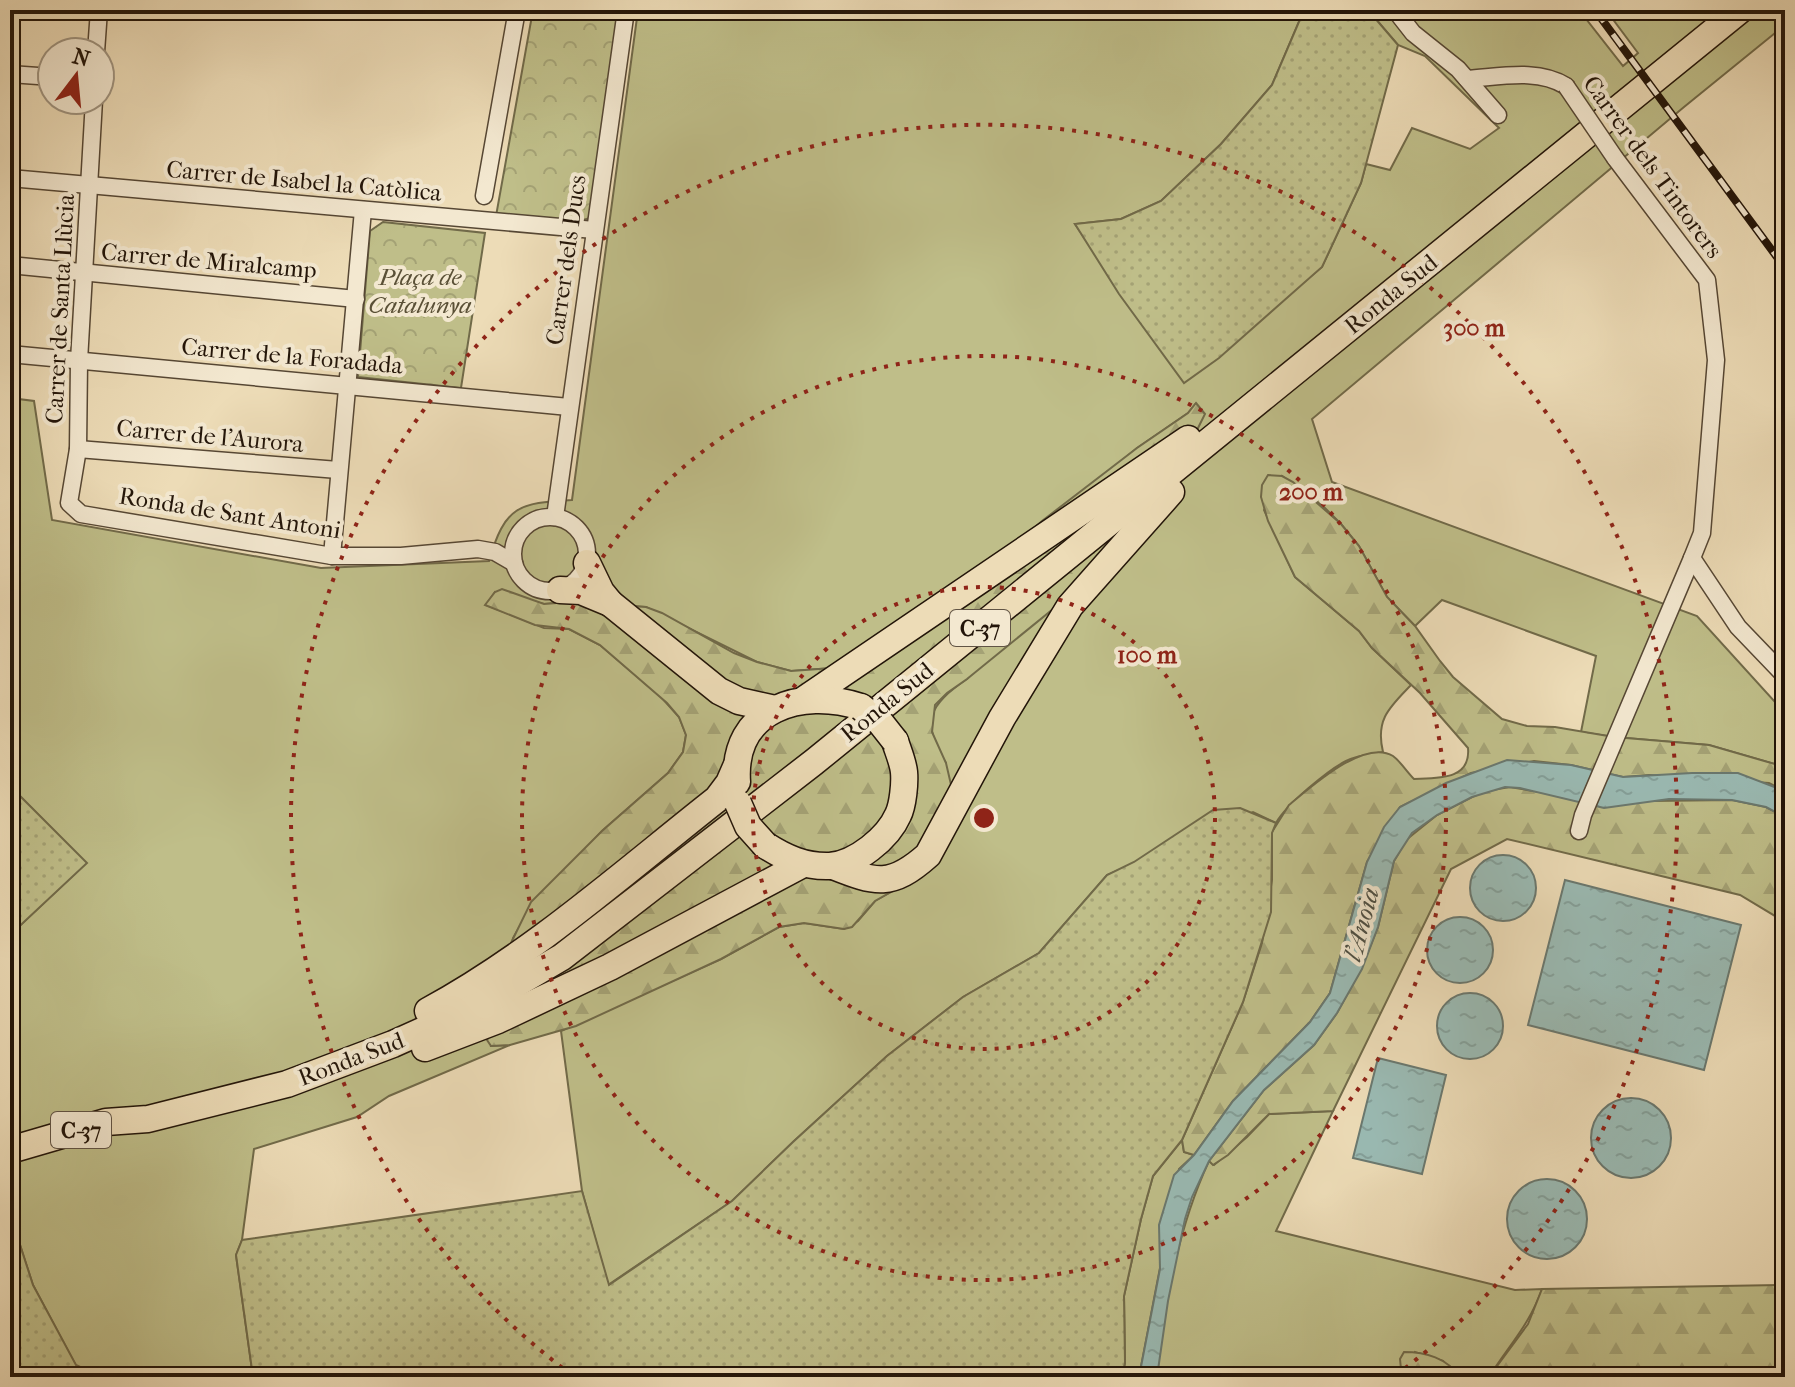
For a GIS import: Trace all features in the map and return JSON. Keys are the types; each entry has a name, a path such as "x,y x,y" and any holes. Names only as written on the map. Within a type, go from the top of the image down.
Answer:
{"highway":[{"name":"Ronda Sud","path":"13,1150 106,1122 148,1119 287,1084 393,1044 480,1005 562,957 814,762 1740,10"},
{"path":"148,1119 388,1033 472,987 548,934 717,799 729,783 744,740 775,709 805,699 1216,421 1268,395"},
{"path":"736,767 738,803 748,826 765,845 782,856 803,864 833,866 868,880 891,879 912,869 928,855 1002,718 1070,606 1149,514 1181,482 1243,430 1268,395"},
{"path":"587,563 610,603 719,691 733,708 744,740"},
{"path":"560,590 581,591 610,603"},
{"path":"719,691 739,701 775,709"},
{"path":"805,699 827,698 861,707 880,722 895,741 904,772 900,813 887,832 863,853 833,866"},
{"path":"148,1119 260,1104 395,1059 483,1025 610,967 803,864"}],"street":[{"path":"97,36 99,10"},
{"path":"484,196 517,10"},
{"name":"Carrer dels Ducs","path":"555,517 626,10"},
{"path":"1395,10 1413,33 1467,79 1498,115"},
{"path":"10,74 36,76"},
{"name":"Carrer dels Tintorers","path":"1467,79 1534,75 1552,77 1566,86 1615,158 1707,280 1716,360 1702,533 1581,823"},
{"name":"Carrer de Santa Llùcia","path":"81,514 69,503 78,449 83,273 93,116"},
{"name":"Carrer de Isabel la Catòlica","path":"10,178 594,230"},
{"path":"332,556 363,210"},
{"name":"Carrer de Miralcamp","path":"10,265 356,299"},
{"name":"Carrer de la Foradada","path":"10,354 569,407"},
{"name":"Carrer de l'Aurora","path":"78,449 338,470"},
{"name":"Ronda de Sant Antoni","path":"81,514 332,556 401,556 478,549 495,552 514,563"},
{"path":"543,517 555,517 577,528 584,538 588,551 587,563 577,580 560,590 548,591 526,583 514,563 516,539 522,529 543,517"},
{"path":"1692,558 1738,627 1785,676"}],"green space":[{"path":"533,10 619,10 590,218 576,222 496,216"},
{"path":"638,10 1304,10 1272,85 1221,144 1161,201 1121,219 1075,224 1184,382 1322,267 1361,183 1366,164 1390,170 1412,128 1470,149 1499,128 1425,56 1398,45 1368,10 1579,10 1623,66 1638,53 1606,10 1785,10 1785,25 1312,419 1332,482 1697,616 1785,713 1785,767 1709,745 1581,732 1596,656 1442,600 1415,626 1387,597 1359,546 1341,524 1323,506 1282,476 1264,510 1295,577 1359,631 1372,648 1411,685 1386,714 1381,731 1383,752 1355,757 1338,766 1298,798 1276,823 1253,812 1107,875 1039,953 963,997 887,1056 732,1201 608,1285 582,1191 561,1031 721,959 779,927 804,923 844,929 858,921 875,901 912,880 946,763 931,725 937,706 1111,536 1196,403 1188,413 1137,448 958,595 833,668 791,671 757,662 646,607 570,602 544,604 495,592 486,605 544,628 569,629 600,645 661,697 679,717 686,735 683,752 668,773 602,831 529,910 513,938 491,1046 510,1045 389,1096 357,1117 254,1149 242,1240 236,1255 253,1377 101,1377 76,1366 33,1285 10,1214 10,935 86,863 10,786 10,398 34,401 52,520 321,568 489,561 501,529 516,511 538,503 572,500"},
{"path":"1304,10 1368,10 1398,45 1361,183 1322,267 1219,358 1184,383 1119,294 1075,224 1121,219 1161,201 1221,144 1272,85"},
{"name":"Plaça de Catalunya","path":"383,222 485,233 461,388 358,377 370,231"},
{"path":"1196,403 1205,414 1198,428 1132,481 1101,561 1074,592 935,705 932,732 946,763 952,789 912,880 875,901 852,927 844,929 804,923 779,927 721,959 576,1026 510,1045 491,1046 487,1040 511,998 510,945 531,902 602,831 668,773 683,752 686,735 679,717 667,703 600,645 569,629 535,625 485,605 495,592 502,589 544,604 570,602 646,607 757,662 791,671 833,668 958,595 1042,521 1188,413"},
{"path":"1268,475 1282,476 1293,482 1341,524 1359,546 1387,597 1415,626 1453,677 1502,719 1527,726 1555,727 1614,737 1709,745 1785,767 1785,791 1769,783 1649,775 1623,777 1571,765 1534,761 1471,773 1400,807 1367,862 1330,993 1310,1022 1233,1101 1194,1155 1184,1152 1182,1140 1243,1002 1262,943 1272,880 1272,832 1289,805 1338,767 1367,754 1381,752 1393,756 1414,779 1459,772 1468,758 1468,748 1420,693 1372,648 1359,631 1295,577 1268,521 1261,497 1262,485"},
{"path":"10,786 87,863 10,935"},
{"path":"1510,787 1651,801 1732,800 1766,807 1785,817 1785,922 1740,895 1507,839 1451,869 1333,1111 1269,1114 1228,1155 1213,1165 1209,1161 1264,1090 1314,1045 1337,1013 1361,969 1378,927 1394,861 1406,840 1437,815 1472,797"},
{"path":"1240,808 1276,823 1272,833 1271,912 1243,1002 1182,1140 1153,1176 1124,1296 1125,1363 1122,1377 253,1377 236,1255 242,1240 582,1191 609,1285 732,1201 887,1056 963,997 1039,953 1107,875 1134,862 1213,810"},
{"path":"1333,1111 1276,1231 1515,1290 1542,1289 1518,1335 1489,1377 1459,1377 1443,1361 1415,1352 1411,1374 1415,1377 1157,1377 1174,1266 1189,1211 1209,1161 1214,1165 1269,1114"},
{"path":"1182,1140 1184,1152 1194,1155 1179,1169 1139,1377 1122,1377 1125,1363 1124,1296 1141,1219 1153,1176"},
{"path":"10,1214 33,1285 76,1365 101,1377 10,1377"},
{"path":"1785,1285 1785,1377 1489,1377 1528,1324 1542,1289"},
{"path":"1404,1352 1435,1357 1449,1365 1459,1377 1415,1377 1401,1369 1400,1359"}],"water":[{"name":"l'Anoia","path":"1507,760 1571,765 1623,777 1738,773 1785,791 1785,817 1766,807 1732,800 1669,799 1604,808 1505,787 1472,797 1437,815 1412,833 1394,861 1378,927 1362,969 1337,1013 1314,1045 1264,1090 1209,1161 1185,1219 1168,1301 1157,1377 1139,1377 1160,1269 1159,1225 1174,1175 1194,1155 1233,1101 1310,1022 1330,993 1367,862 1384,827 1400,807 1446,783"},
{"path":"1503,855 1526,865 1536,888 1526,911 1503,921 1480,911 1470,888 1480,865"},
{"path":"1565,880 1741,925 1704,1070 1528,1025"},
{"path":"1460,917 1483,927 1493,950 1483,973 1460,983 1437,973 1427,950 1437,927"},
{"path":"1470,993 1493,1003 1503,1026 1493,1049 1470,1059 1447,1049 1437,1026 1447,1003"},
{"path":"1378,1058 1446,1075 1422,1174 1353,1158"},
{"path":"1631,1098 1646,1101 1659,1110 1668,1123 1671,1138 1668,1153 1659,1166 1646,1175 1631,1178 1616,1175 1603,1166 1594,1153 1591,1138 1594,1123 1603,1110 1616,1101"},
{"path":"1547,1179 1562,1182 1575,1191 1584,1204 1587,1219 1584,1234 1575,1247 1562,1256 1547,1259 1532,1256 1519,1247 1510,1234 1507,1219 1510,1204 1519,1191 1532,1182"}],"railway":[{"path":"1595,10 1785,268"}]}
